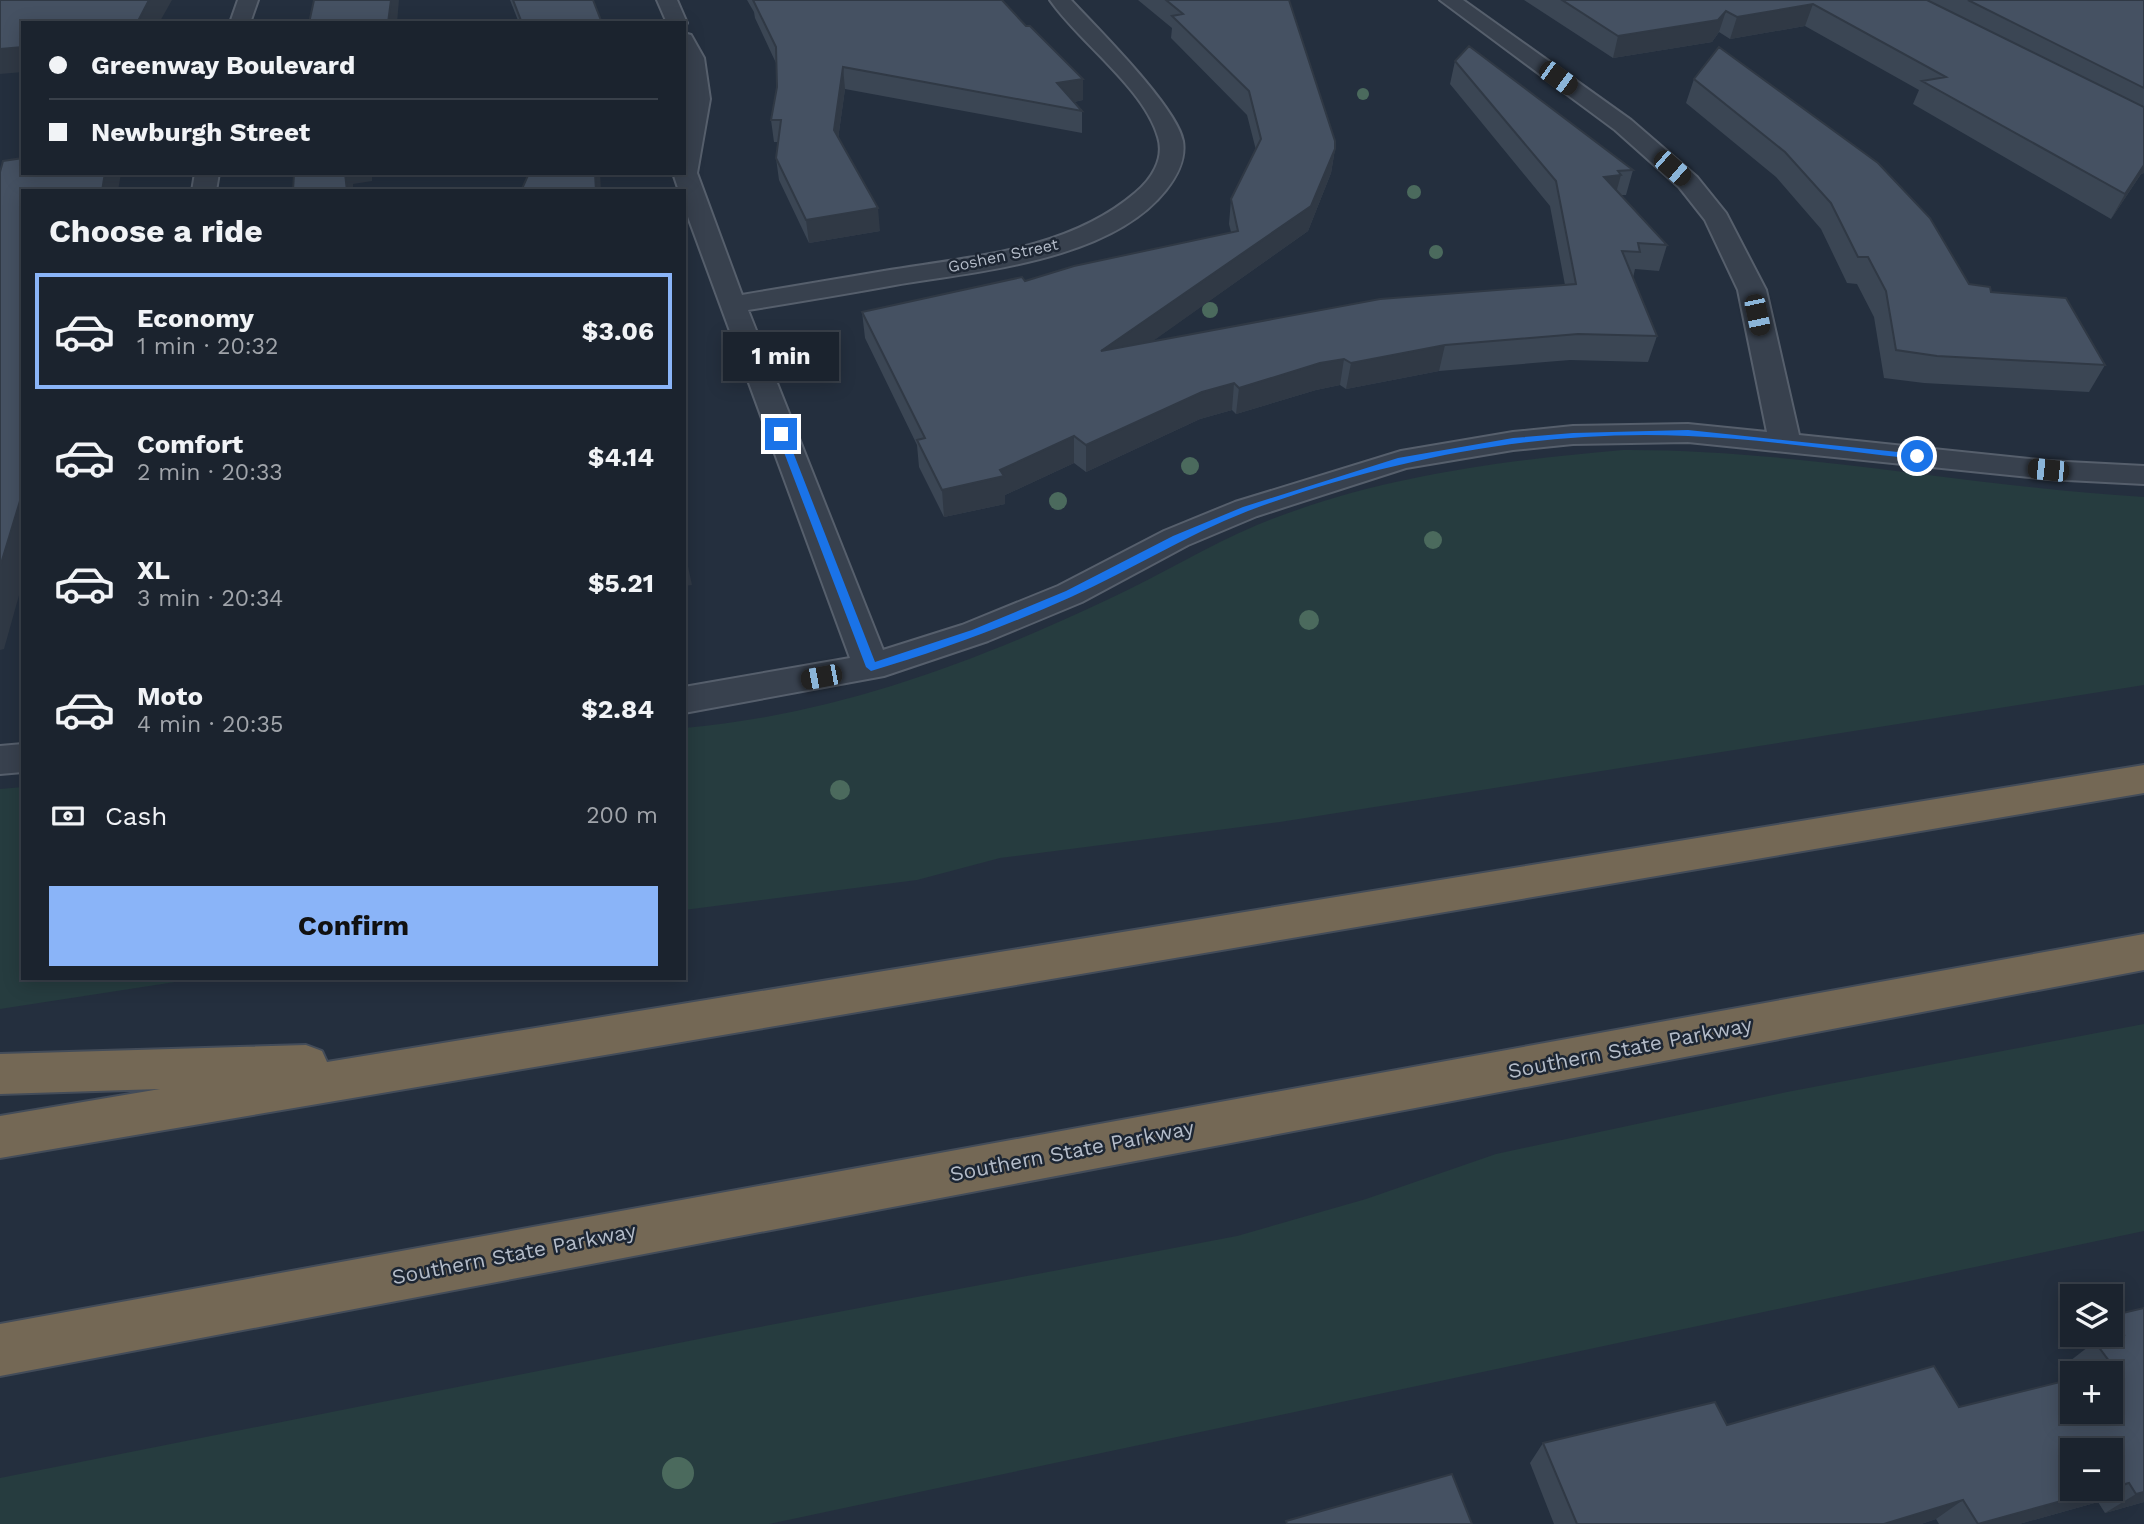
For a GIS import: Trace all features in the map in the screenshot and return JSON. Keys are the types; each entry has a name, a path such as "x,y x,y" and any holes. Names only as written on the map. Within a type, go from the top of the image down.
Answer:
{"highway":[{"path":"0,1137 2144,779"},
{"name":"Southern State Parkway","path":"0,1350 2144,952"},
{"path":"0,1074 445,1061"}],"street":[{"path":"241,21 248,0"},
{"path":"667,0 676,21"},
{"name":"Goshen Street","path":"732,305 1001,258 1062,244 1127,214 1162,180 1170,164 1171,140 1156,109 1059,0"},
{"path":"1450,0 1623,125 1689,182 1717,218 1752,290 1785,443"},
{"path":"686,43 693,58 699,99 686,168"},
{"path":"686,175 732,305 871,667"},
{"path":"686,700 871,667 975,633 1070,594 1176,538 1246,509 1401,460 1513,441 1573,435 1688,433 2048,470 2144,475"},
{"path":"0,760 21,758"}],"green space":[{"path":"1623,450 1688,451 1819,462 2144,497 2144,685 1280,822 1000,858 917,880 686,910 686,728 795,711 850,698 956,664 1111,598 1220,542 1301,508 1391,483 1530,460"},
{"path":"21,787 21,980 188,980 0,1009 0,789"},
{"path":"2144,1024 2144,1231 769,1524 0,1524 0,1478 749,1329 1237,1236 1366,1199 1496,1154 1787,1092"}],"building":[{"path":"0,0 149,0 138,21 21,21 21,47 0,49"},
{"path":"314,0 391,0 388,21 309,21"},
{"path":"513,0 593,0 601,21 521,21"},
{"path":"753,0 1002,0 1083,79 1057,83 1082,111 843,67 834,130 878,208 806,220 776,158 781,120 771,120 777,87 776,47"},
{"path":"1166,0 1289,0 1335,141 1335,149 1311,206 1101,351 1380,299 1576,284 1556,181 1455,61 1469,46 1633,170 1618,171 1621,175 1604,177 1667,245 1638,243 1640,252 1622,251 1657,336 1578,334 1445,345 1351,363 1344,359 1320,363 1239,388 1234,383 1202,392 1086,445 1074,436 1000,470 1004,476 942,490 917,440 925,438 862,312 1022,277 1025,281 1074,266 1238,231 1231,199 1261,139 1249,91 1172,16 1183,14"},
{"path":"1562,0 1927,0 2144,107 2144,165 2125,194 1922,81 1946,77 1813,4 1737,17 1726,11 1718,20 1618,36"},
{"path":"1968,0 2144,0 2144,88"},
{"path":"1719,47 1878,163 1930,218 1969,284 1990,287 1991,292 2066,298 2105,365 1937,356 1896,350 1886,291 1868,257 1858,257 1831,203 1785,152 1694,79"},
{"path":"21,158 21,175 105,175 102,189 21,189 21,498 0,567 0,172 3,161"},
{"path":"294,175 345,175 347,189 293,189"},
{"path":"528,175 595,175 596,189 522,189"},
{"path":"2144,1308 2144,1492 2136,1494 2129,1483 2123,1485 2123,1438 2060,1438 2061,1501 1978,1524 1963,1500 1884,1524 1577,1524 1543,1443 1715,1402 1727,1425 1934,1366 1959,1407 2060,1382 2060,1424 2123,1424 2123,1361 2109,1361 2099,1347 2123,1347 2123,1313"},
{"path":"1452,1474 1472,1524 1287,1524 1286,1521"}],"route":[{"path":"781,434 871,667 975,633 1070,594 1176,538 1246,509 1401,460 1513,441 1573,435 1688,433 1917,456"}]}
